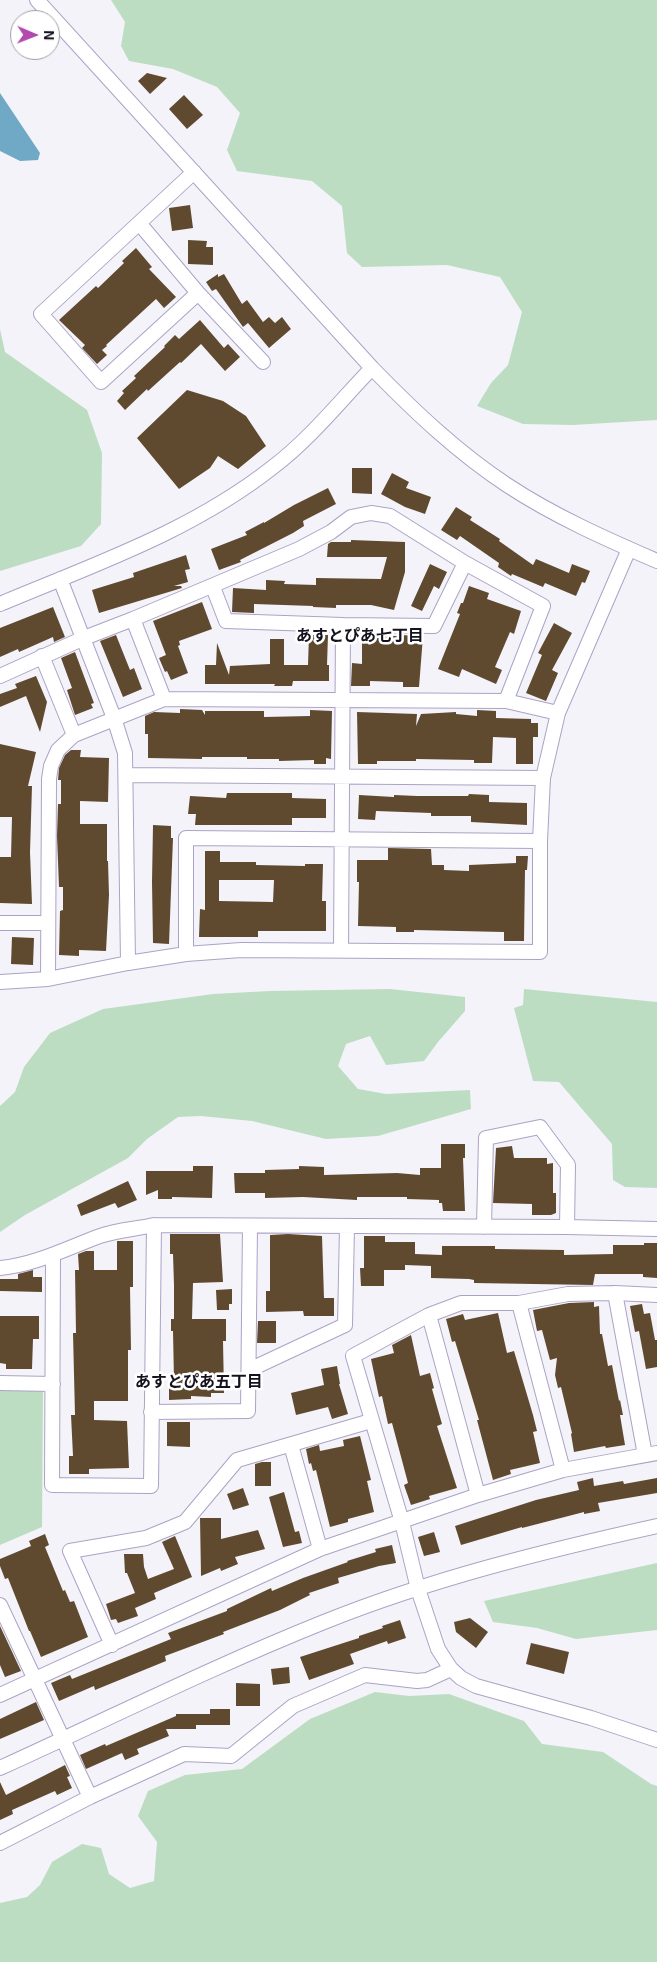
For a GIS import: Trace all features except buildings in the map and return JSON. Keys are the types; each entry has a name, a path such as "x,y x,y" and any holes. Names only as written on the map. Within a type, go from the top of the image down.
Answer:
{"street":[{"path":"37,0 372,368 415,412 464,453 507,485 546,508 657,561"},
{"path":"194,172 41,314 101,382 198,293"},
{"path":"139,223 198,293 263,362"},
{"path":"0,604 173,531 210,511 248,486 300,444 372,368"},
{"path":"0,676 84,638 213,587 299,550 331,532 351,517 371,513 390,516 465,563 543,606 506,701"},
{"path":"0,982 48,979 186,954 240,950 540,952 540,841 543,778 558,713 629,549"},
{"path":"213,587 226,621 434,626 465,563"},
{"path":"60,579 114,718 125,753 128,963"},
{"path":"133,619 164,699"},
{"path":"341,950 343,625"},
{"path":"42,656 74,735"},
{"path":"48,979 49,779 51,766 58,750 74,735 164,699 506,701 558,713"},
{"path":"126,775 343,775 543,778"},
{"path":"186,954 186,838 540,841"},
{"path":"0,923 48,923"},
{"path":"484,1227 486,1138 540,1127 568,1166 567,1227"},
{"path":"53,1255 52,1485 151,1486 154,1226"},
{"path":"0,1268 11,1267 53,1255 102,1236 154,1226 657,1229"},
{"path":"152,1412 248,1411 250,1226"},
{"path":"249,1370 345,1325 347,1227"},
{"path":"0,1695 320,1549 478,1495 563,1470 651,1454 615,1292"},
{"path":"657,1295 615,1292 568,1294 519,1303 461,1303 429,1315 353,1356 402,1522 418,1589 438,1649 451,1669 461,1678 476,1686 591,1718 657,1740"},
{"path":"519,1303 563,1470"},
{"path":"429,1315 478,1495"},
{"path":"0,1383 52,1384"},
{"path":"112,1644 70,1551 146,1538 185,1522 238,1460 371,1421"},
{"path":"291,1445 320,1549"},
{"path":"0,1768 324,1622 418,1589 535,1554 657,1526"},
{"path":"0,1605 90,1797"},
{"path":"0,1843 90,1797 184,1754 231,1756 293,1706 365,1676 417,1681 427,1680 451,1669"}],"green space":[{"path":"111,0 657,0 657,420 573,425 523,424 477,406 491,383 508,365 522,312 500,277 447,265 362,267 347,253 342,206 312,181 237,171 227,150 240,113 217,87 173,69 129,61 121,46 125,22"},
{"path":"0,329 5,352 87,410 102,453 101,524 81,546 0,571"},
{"path":"390,989 465,997 465,1011 424,1061 386,1065 370,1036 346,1044 338,1066 358,1089 386,1094 470,1090 471,1109 378,1136 326,1139 252,1121 201,1116 178,1117 147,1139 128,1158 25,1215 0,1232 0,1106 15,1092 24,1067 50,1033 103,1009 213,994"},
{"path":"524,989 657,1002 657,1188 625,1187 613,1180 612,1144 559,1082 533,1081 514,1008 523,1005"},
{"path":"0,1391 43,1391 42,1527 0,1545"},
{"path":"657,1563 657,1630 576,1639 537,1628 493,1622 484,1601"},
{"path":"375,1692 409,1696 449,1694 524,1721 542,1744 603,1752 651,1784 657,1786 657,1962 0,1962 0,1903 27,1897 40,1885 52,1862 82,1844 101,1848 109,1874 130,1888 154,1881 157,1842 138,1816 148,1791 185,1775 242,1769 310,1719"}],"water":[{"path":"0,93 40,153 38,160 20,161 0,151"}],"district":[{"name":"あすとぴあ七丁目","path":"360,636"},
{"name":"あすとぴあ五丁目","path":"199,1382"}]}
